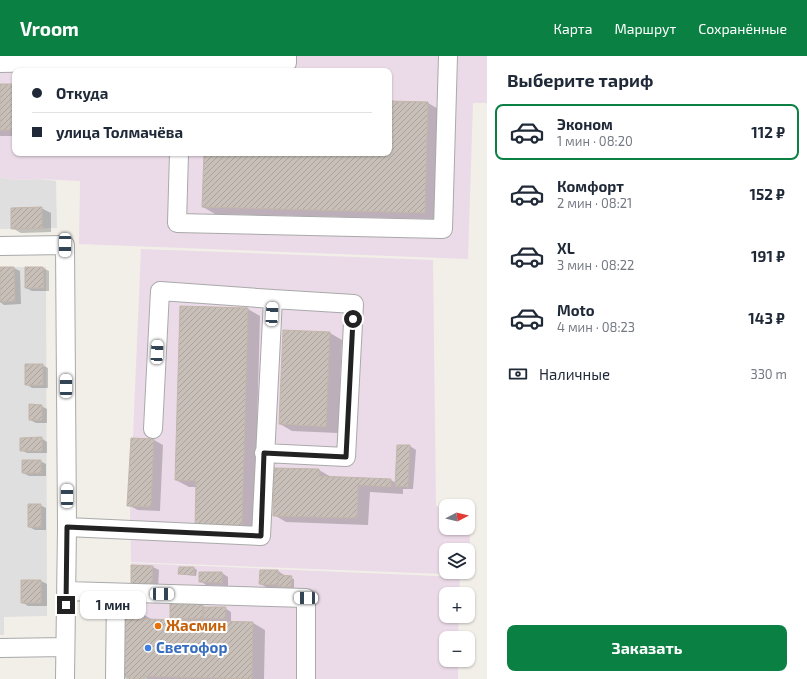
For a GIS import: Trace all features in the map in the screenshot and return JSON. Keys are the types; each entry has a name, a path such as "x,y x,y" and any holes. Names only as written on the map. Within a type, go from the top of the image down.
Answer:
{"street":[{"path":"0,63 98,58 181,66 287,63 288,56"},
{"path":"179,156 177,223 443,229 448,56"},
{"path":"0,246 65,245 67,527 65,679"},
{"path":"153,429 160,291 354,304 346,457 264,453"},
{"path":"67,527 261,536 264,453 273,299"},
{"path":"67,591 306,598 306,679"},
{"path":"115,679 116,593"},
{"path":"0,648 65,648"}],"shaded area":[{"path":"0,56 487,56 487,103 473,103 468,259 79,244 80,181 39,179 12,180 0,177"},
{"path":"0,177 12,180 39,179 56,181 57,228 0,229"},
{"path":"141,249 433,260 436,506 439,507 439,535 470,535 470,543 439,543 439,574 131,562 130,506"},
{"path":"0,267 46,267 47,616 4,617 4,635 0,635"},
{"path":"131,563 439,576 439,579 460,579 459,587 439,587 439,623 459,623 458,631 439,631 439,667 458,667 458,679 147,679 147,676 142,676 129,679 129,676 119,675 121,618 131,618"}],"building":[{"path":"0,84 12,84 12,130 0,130"},
{"path":"392,101 428,102 425,213 202,207 204,156 392,156"},
{"path":"42,207 42,228 11,229 11,208"},
{"path":"0,267 14,267 15,301 0,302"},
{"path":"25,267 43,267 44,288 25,288"},
{"path":"180,306 248,308 242,529 195,528 196,481 175,480"},
{"path":"283,330 330,332 326,427 279,424"},
{"path":"25,364 43,364 43,385 25,385"},
{"path":"29,404 42,405 42,420 29,420"},
{"path":"42,437 42,451 20,451 20,438"},
{"path":"131,438 154,439 151,507 127,506"},
{"path":"397,445 410,445 408,487 395,486"},
{"path":"22,460 41,460 41,473 22,473"},
{"path":"274,468 319,469 319,476 391,479 391,487 358,485 357,518 273,516"},
{"path":"28,504 41,504 41,527 28,527"},
{"path":"131,565 153,566 152,586 131,585"},
{"path":"179,567 194,567 194,575 178,574"},
{"path":"260,570 278,570 278,585 259,584"},
{"path":"199,572 222,572 222,583 199,582"},
{"path":"279,575 292,576 291,587 278,586"},
{"path":"21,580 41,580 41,603 21,603"},
{"path":"170,603 203,604 202,619 170,618"},
{"path":"204,607 226,607 225,619 203,618"},
{"path":"131,613 144,614 144,619 253,622 252,679 142,676 142,679 129,679 129,676 119,675 121,618 131,619"}],"place":[{"name":"Жасмин","path":"158,626"},
{"name":"Светофор","path":"148,648"}],"route":[{"path":"66,605 67,527 261,536 264,453 346,457 353,319"}]}
